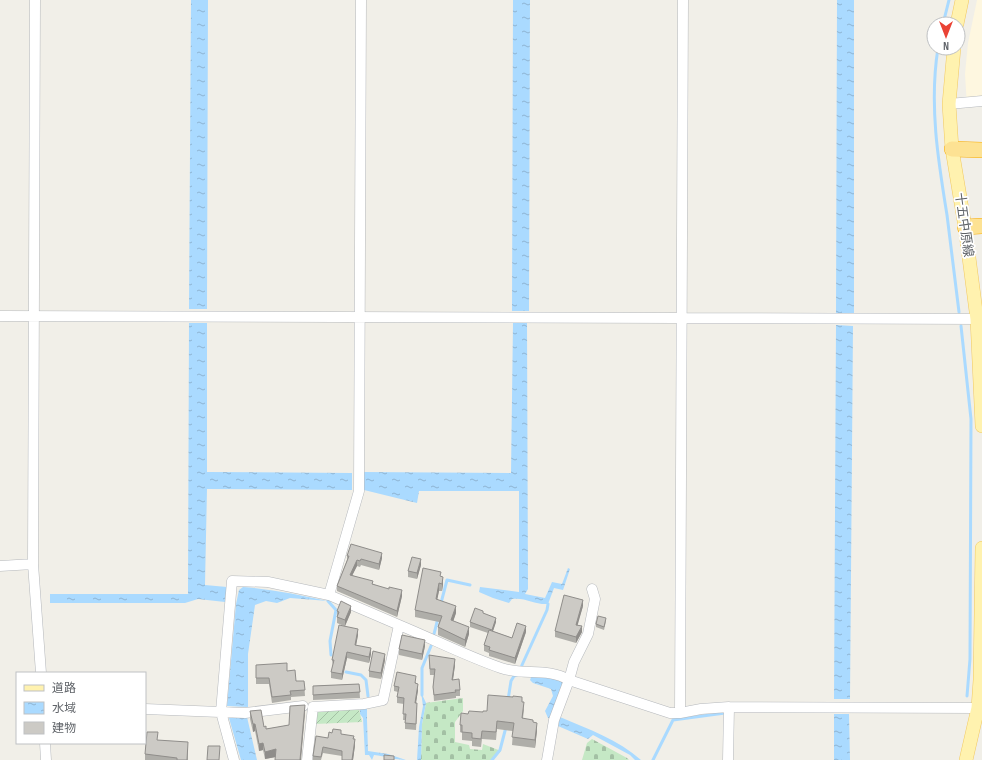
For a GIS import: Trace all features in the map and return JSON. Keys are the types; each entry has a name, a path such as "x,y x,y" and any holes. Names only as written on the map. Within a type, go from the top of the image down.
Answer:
{"highway":[{"path":"952,149 982,150"},
{"path":"965,227 982,226"}],"main road":[{"path":"959,16 962,0"},
{"name":"十五中原線","path":"953,56 949,104 952,149 979,319 982,426"},
{"path":"966,760 978,708 982,647 982,548"}],"street":[{"path":"35,0 33,316 34,564 41,672"},
{"path":"329,595 359,490 361,0"},
{"path":"680,713 683,0"},
{"path":"949,104 982,101"},
{"path":"0,316 979,319"},
{"path":"0,566 34,564"},
{"path":"234,760 220,712 232,581 268,582 329,595 502,669 529,672 548,672 560,675 569,680 670,714 729,707 978,708"},
{"path":"547,760 554,720 574,662 588,634 595,599 592,589"},
{"path":"146,709 245,713 299,706 313,707 364,704 383,700 400,625"},
{"path":"307,760 313,707"},
{"path":"728,760 729,707"},
{"path":"45,744 46,760"}],"shaded area":[{"path":"977,0 982,0 982,104 967,106 965,74 968,43"}],"green space":[{"path":"463,698 463,711 455,722 455,742 469,745 470,749 482,750 483,744 501,751 493,760 421,760 422,724 426,703"},
{"path":"359,709 362,722 315,724 316,711"},
{"path":"592,739 629,760 582,760 587,743"}],"water":[{"path":"191,0 208,0 207,309 189,309"},
{"path":"513,0 530,0 529,311 512,311"},
{"path":"837,0 854,0 854,313 836,313"},
{"path":"189,323 207,323 207,472 352,473 352,490 207,489 205,585 227,587 225,602 198,599 185,603 50,603 50,594 188,594"},
{"path":"513,323 527,323 528,589 525,594 545,598 552,582 562,584 568,568 570,569 563,590 554,588 548,604 517,599 512,599 509,603 479,592 480,587 519,592 519,491 419,491 417,503 364,490 363,472 511,473"},
{"path":"836,325 853,326 850,699 834,699"},
{"path":"243,587 296,594 328,601 290,598 277,603 266,601 255,605 248,654 248,707 227,706 236,604 239,590"},
{"path":"532,675 560,678 563,685 551,719 548,718 545,711 553,696 551,689 533,683 530,680"},
{"path":"421,692 426,703 422,724 421,760 417,760 419,727 423,706"},
{"path":"367,708 368,751 388,754 406,760 374,755 372,760 369,755 365,755 363,718 360,714 360,709"},
{"path":"834,714 849,714 850,760 834,760"},
{"path":"247,717 257,760 241,760 229,718"},
{"path":"560,717 613,741 641,760 635,760 630,755 593,735 588,739 558,726"}],"building":[{"path":"351,544 382,553 379,564 361,559 360,561 357,560 350,575 373,581 372,584 389,589 389,587 402,590 397,611 337,586 349,556 347,556"},
{"path":"412,557 421,559 417,573 408,571"},
{"path":"423,568 441,572 440,576 443,577 442,584 439,583 436,599 456,606 451,620 469,627 465,640 438,627 442,616 415,610"},
{"path":"564,595 583,600 576,625 582,626 576,637 555,631"},
{"path":"341,601 351,606 345,620 337,617 339,612 337,611"},
{"path":"475,608 496,618 492,630 470,622"},
{"path":"598,616 606,618 604,627 596,624"},
{"path":"517,623 526,626 515,658 489,650 490,647 484,645 489,630 512,638"},
{"path":"339,625 358,629 355,645 371,648 369,657 347,652 342,674 331,672"},
{"path":"402,635 425,640 422,654 399,649"},
{"path":"373,651 385,654 381,673 369,671"},
{"path":"429,655 455,659 452,680 459,679 460,690 455,690 456,692 434,695 433,687 435,669 430,669"},
{"path":"287,663 287,671 295,670 296,681 304,681 305,690 290,691 291,695 272,697 269,678 256,678 256,665"},
{"path":"397,672 416,676 415,683 418,684 415,703 417,703 416,724 405,723 406,714 403,714 404,698 397,697 399,687 394,686"},
{"path":"359,684 360,692 313,695 313,686"},
{"path":"488,695 522,697 522,702 524,702 522,718 533,720 533,722 537,723 535,740 512,737 514,723 497,721 496,732 482,731 481,739 472,738 472,733 462,732 462,725 460,725 461,713 468,714 469,711 487,711"},
{"path":"305,705 300,760 275,760 276,749 265,752 263,743 259,744 255,724 253,724 250,711 261,710 264,727 266,726 266,729 289,725 290,706"},
{"path":"333,729 341,730 341,734 354,736 353,739 355,739 352,760 342,760 342,751 323,747 321,757 313,756 316,736 328,738 329,732 332,733"},
{"path":"147,732 158,732 157,740 188,742 187,760 177,760 177,758 145,754"},
{"path":"208,746 220,746 219,760 207,760"},
{"path":"384,755 394,756 394,760 384,760"}],"waterway":[{"path":"945,16 949,0"},
{"path":"937,56 934,90 936,132 959,312"},
{"path":"961,326 971,419 970,659 967,696"},
{"path":"441,603 447,580 470,585"},
{"path":"328,601 336,610 330,641 331,655"},
{"path":"521,669 547,610 548,604"},
{"path":"434,634 438,618"},
{"path":"422,695 422,668 431,646"},
{"path":"346,672 361,675 366,680 368,696"},
{"path":"508,700 511,681 514,676 517,675"},
{"path":"653,760 673,720 725,713"},
{"path":"492,760 500,750 506,727"}]}
